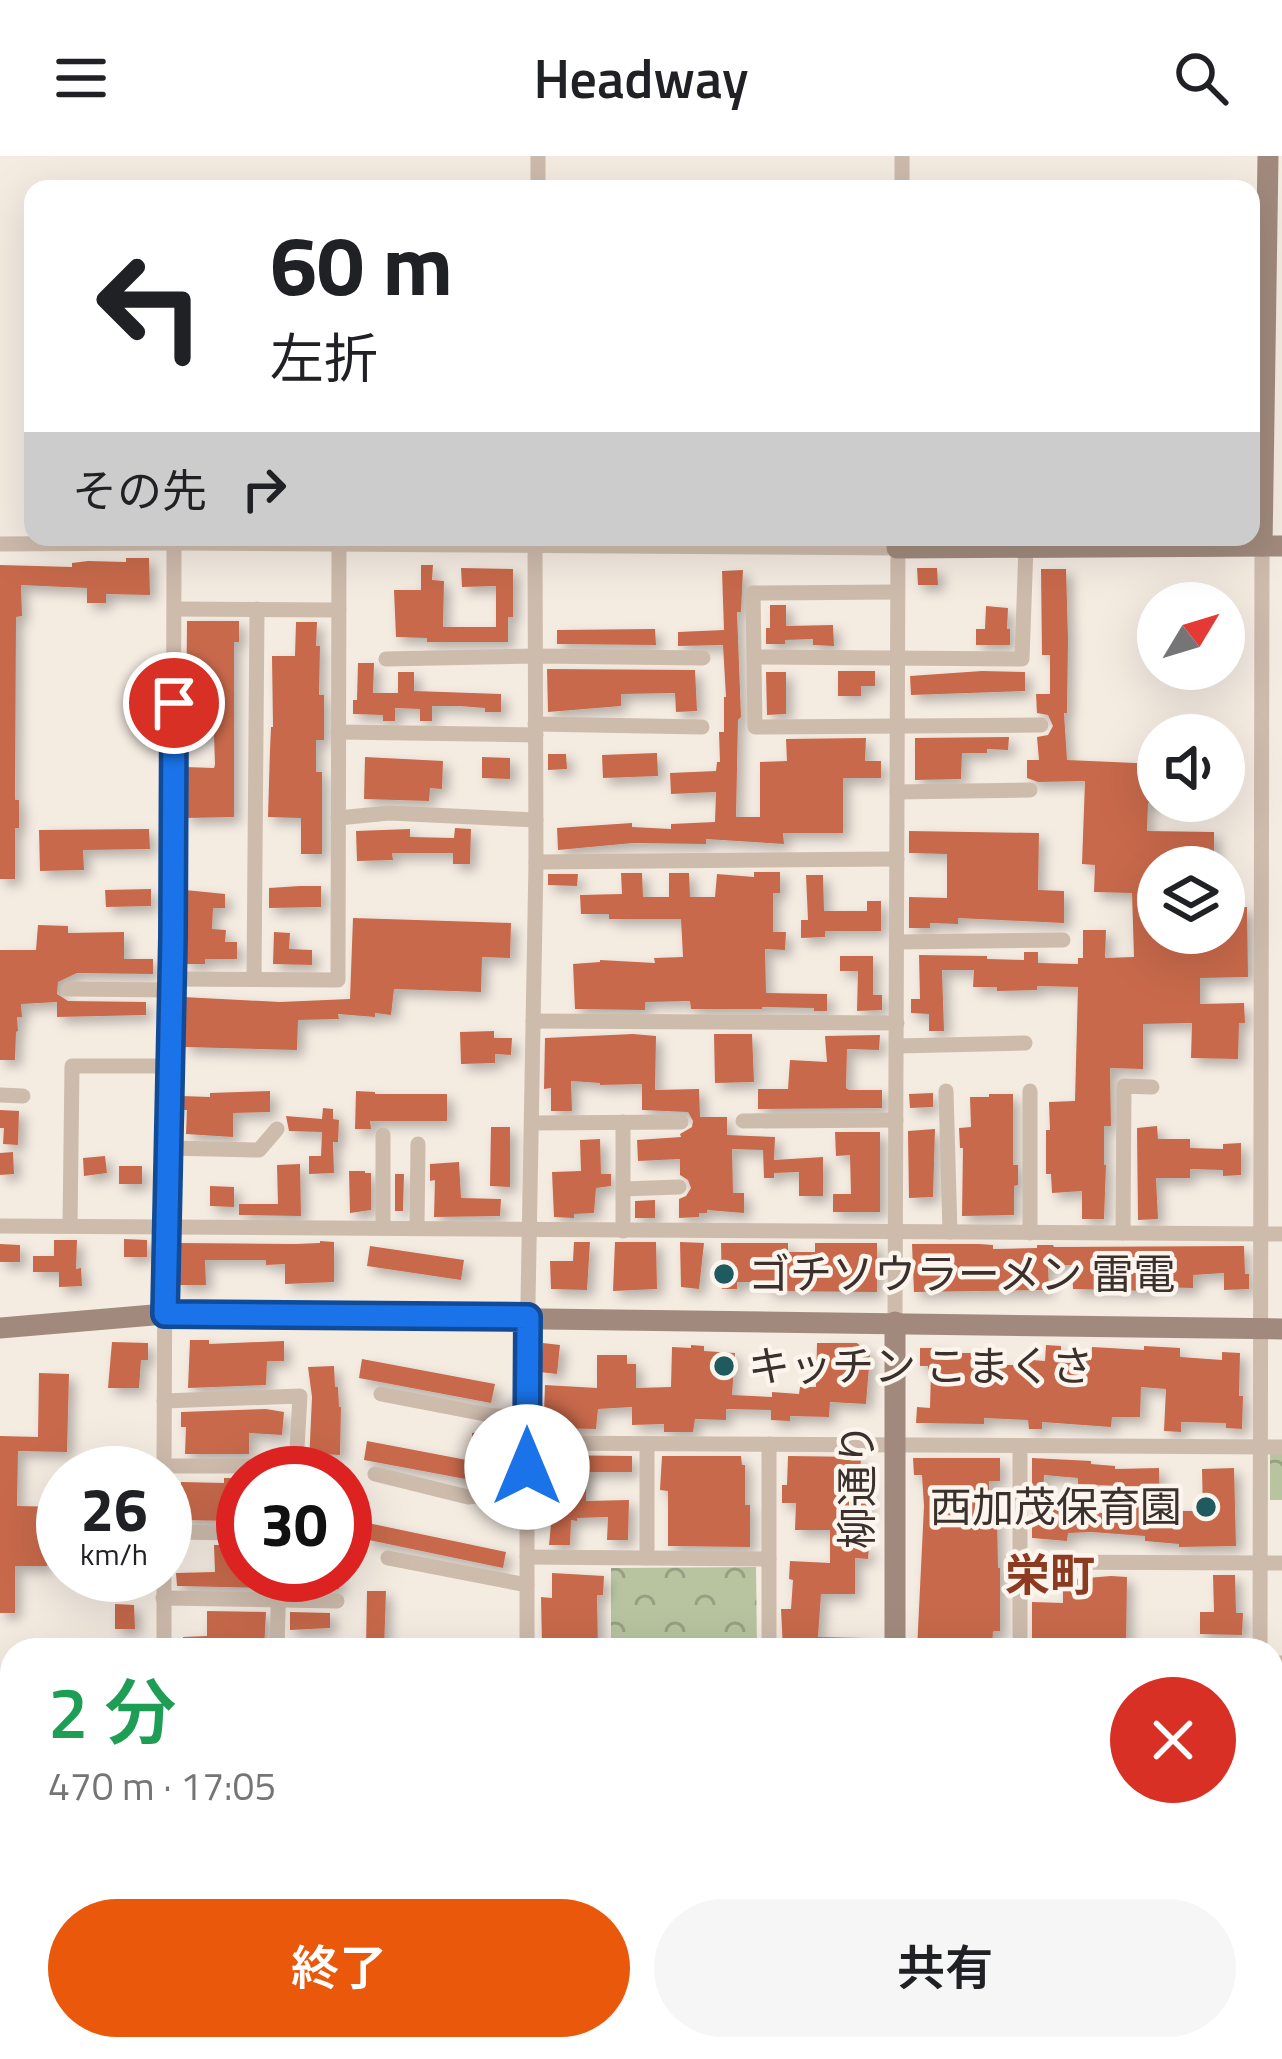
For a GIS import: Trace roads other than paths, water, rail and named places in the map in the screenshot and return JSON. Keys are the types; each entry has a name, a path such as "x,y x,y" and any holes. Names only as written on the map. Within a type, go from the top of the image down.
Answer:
{"street":[{"path":"1260,1638 1261,1447 1271,1329 1261,1234 1262,727 1272,546 1268,156"},
{"path":"164,1446 173,546"},
{"path":"68,989 338,980 339,546"},
{"path":"527,1638 535,546"},
{"path":"896,1322 897,546"},
{"path":"1000,546 1272,546"},
{"path":"754,657 1022,659 1026,547"},
{"path":"897,592 754,593 755,727 1041,725"},
{"path":"175,609 339,610"},
{"path":"254,980 256,609"},
{"path":"386,659 703,658"},
{"path":"338,732 702,727"},
{"path":"1262,727 1282,727"},
{"path":"897,792 1030,790"},
{"path":"338,818 389,813 536,820"},
{"path":"536,862 897,859"},
{"path":"897,942 1063,940"},
{"path":"533,1021 897,1023"},
{"path":"897,1046 1025,1043"},
{"path":"70,1226 72,1066 170,1066"},
{"path":"1124,1233 1124,1086 1152,1087"},
{"path":"946,1090 950,1232"},
{"path":"1030,1091 1030,1233"},
{"path":"0,1095 23,1096"},
{"path":"743,1121 896,1120"},
{"path":"532,1123 681,1123"},
{"path":"623,1123 623,1231"},
{"path":"168,1148 259,1150 277,1130"},
{"path":"383,1135 383,1228"},
{"path":"417,1228 418,1144"},
{"path":"623,1189 680,1187"},
{"path":"0,1226 1282,1234"},
{"path":"0,1328 165,1314 1271,1329"},
{"name":"柳通り","path":"895,1638 896,1322"},
{"path":"381,1394 527,1418"},
{"path":"164,1401 300,1396 296,1466 192,1468"},
{"path":"527,1443 1282,1448"},
{"path":"647,1444 647,1558"},
{"path":"769,1444 769,1638"},
{"path":"1020,1446 1020,1638"},
{"path":"374,1474 468,1497 527,1491"},
{"path":"527,1557 769,1559"},
{"path":"388,1558 527,1585"},
{"path":"1020,1562 1282,1563"},
{"path":"164,1602 164,1638"},
{"path":"278,1638 280,1602"}],"place":[{"name":"ゴチソウラーメン 雷電","path":"724,1274"},
{"name":"キッチン こまくさ","path":"724,1366"},
{"name":"西加茂保育園","path":"1206,1507"}],"district":[{"name":"栄町","path":"1050,1575"}]}
